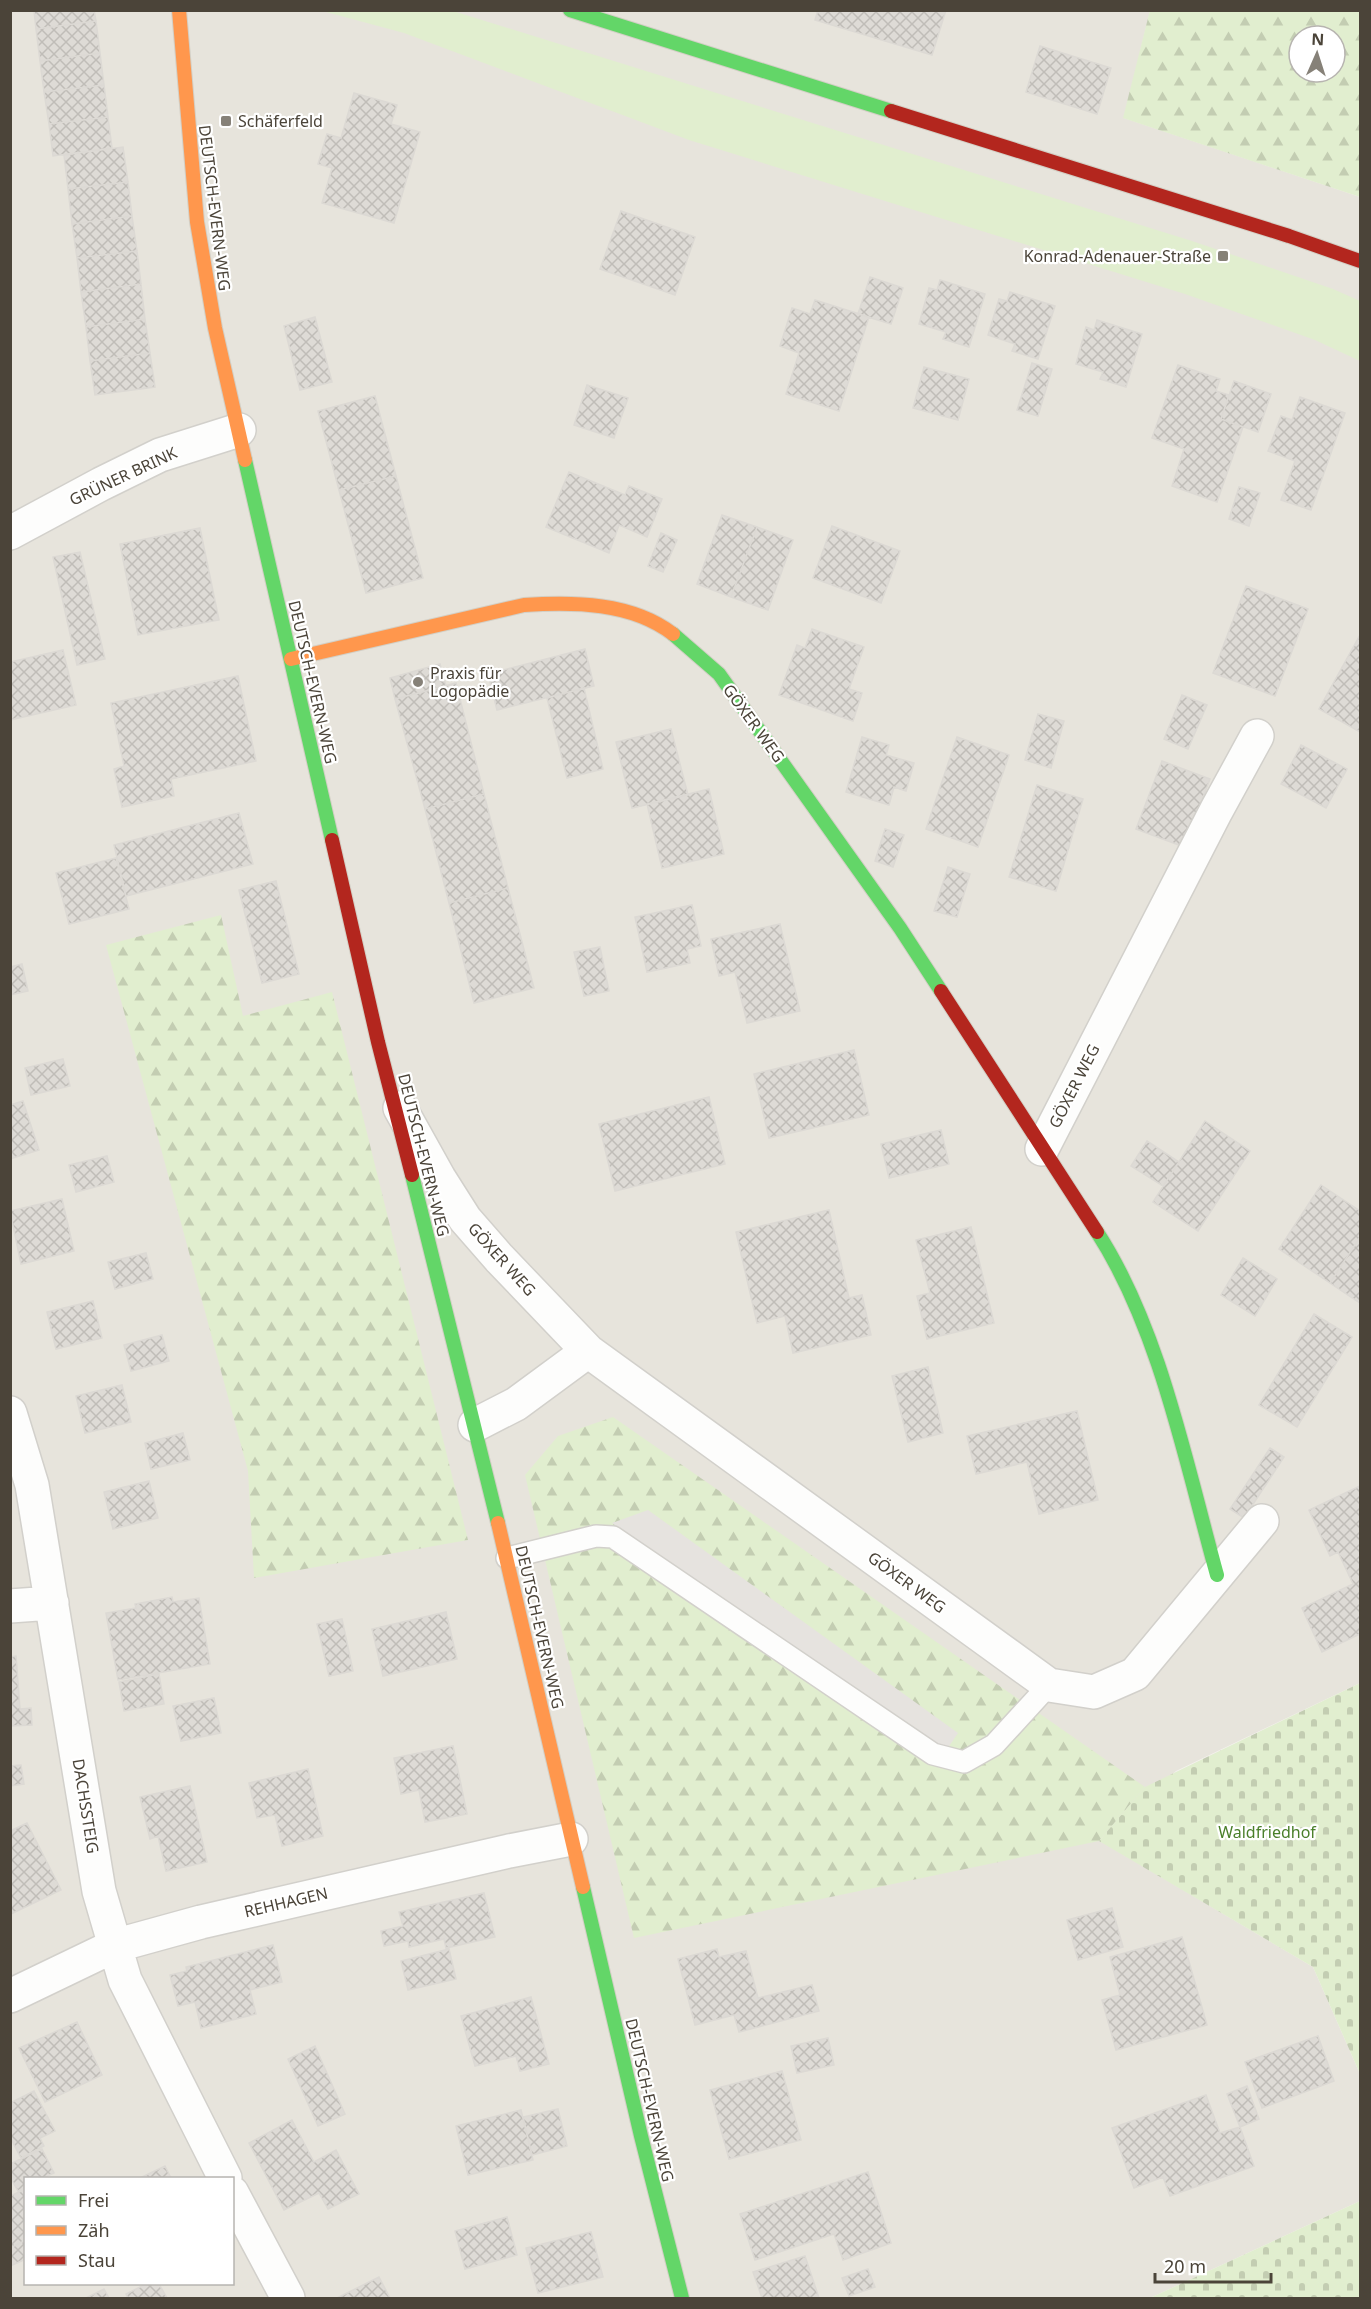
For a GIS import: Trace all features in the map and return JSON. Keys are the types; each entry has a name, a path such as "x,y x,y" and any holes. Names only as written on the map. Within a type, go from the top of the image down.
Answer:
{"street":[{"name":"DEUTSCH-EVERN-WEG","path":"179,10 197,222 215,328 378,1042 475,1425 644,2147 682,2298"},
{"path":"570,10 1289,236 1360,261"},
{"name":"GRÜNER BRINK","path":"10,533 160,455 239,430"},
{"name":"GÖXER WEG","path":"291,659 524,605 562,603 605,606 637,616 670,632 719,674 900,928 1103,1241 1122,1277 1157,1358 1217,1575"},
{"name":"GÖXER WEG","path":"1042,1149 1257,736"},
{"name":"GÖXER WEG","path":"392,1095 465,1219 588,1351 1049,1685 1094,1692 1135,1674 1263,1521"},
{"path":"475,1425 516,1404 588,1351"},
{"name":"DACHSSTEIG","path":"10,1413 32,1485 99,1891 114,1946 125,1980 224,2177"},
{"path":"10,1606 52,1603"},
{"name":"REHHAGEN","path":"10,1996 114,1946 201,1922 571,1839"},
{"path":"234,2197 288,2298"}],"lane":[{"path":"507,1558 596,1536 613,1537 933,1754 964,1762 994,1745 1049,1685"}],"shaded area":[{"path":"11,11 1150,11 1124,118 1360,197 1360,1683 1176,1771 1099,1840 1313,1967 1360,2074 1360,2201 1150,2298 11,2298"},
{"path":"648,1510 958,1733 943,1755 612,1523"}],"green space":[{"path":"1150,10 1360,11 1360,197 1123,118"},
{"path":"306,11 453,11 1192,241 1333,289 1360,301 1360,361 1315,340 1185,294 689,140 404,33 326,12"},
{"path":"221,915 243,1016 332,992 468,1540 254,1578 248,1471 106,945"},
{"path":"613,1417 1145,1787 1099,1841 634,1938 525,1475 558,1436"},
{"name":"Waldfriedhof","path":"1360,1683 1360,2074 1313,1967 1099,1841 1145,1787"},
{"path":"1360,2201 1360,2298 1150,2298"}],"building":[{"path":"34,10 94,10 96,21 36,29"},
{"path":"818,10 946,10 932,55 815,20"},
{"path":"96,21 100,53 40,61 36,29"},
{"path":"1040,46 1111,68 1097,114 1026,92"},
{"path":"100,53 104,85 44,92 40,61"},
{"path":"104,85 108,117 49,124 44,92"},
{"path":"354,93 397,105 391,124 420,132 394,223 322,203 332,168 318,164 327,134 341,138"},
{"path":"108,117 112,148 53,156 49,124"},
{"path":"123,147 128,182 68,189 64,155"},
{"path":"128,182 132,216 72,224 68,189"},
{"path":"621,211 695,237 675,295 600,269"},
{"path":"132,216 137,251 77,258 72,224"},
{"path":"137,251 141,284 81,292 77,258"},
{"path":"870,277 903,288 891,324 858,314"},
{"path":"940,280 985,294 969,347 943,339 946,332 919,324 929,288 937,290"},
{"path":"141,284 145,319 86,327 81,292"},
{"path":"1010,292 1055,306 1038,359 1012,351 1015,344 988,335 999,299 1007,301"},
{"path":"815,300 869,317 839,411 786,394 799,353 780,346 792,308 810,314"},
{"path":"315,317 332,382 300,390 284,326"},
{"path":"145,319 150,353 90,361 86,327"},
{"path":"1097,320 1142,334 1126,387 1100,379 1103,372 1076,364 1086,327 1094,330"},
{"path":"150,353 155,387 95,395 90,361"},
{"path":"1032,363 1052,369 1038,416 1017,410"},
{"path":"1178,365 1220,379 1216,391 1229,395 1221,419 1243,427 1217,502 1172,486 1184,449 1152,438"},
{"path":"924,367 969,379 958,420 913,408"},
{"path":"1234,381 1271,394 1258,432 1221,419"},
{"path":"587,385 628,398 614,438 574,425"},
{"path":"375,396 396,476 339,490 318,411"},
{"path":"1300,397 1345,413 1311,510 1281,500 1295,461 1268,451 1281,416 1292,420"},
{"path":"569,472 625,495 629,486 662,499 647,537 619,525 609,553 546,527"},
{"path":"396,476 423,578 366,593 339,490"},
{"path":"1239,487 1260,493 1249,526 1229,519"},
{"path":"722,515 757,527 731,597 697,584"},
{"path":"832,526 900,551 881,603 813,578"},
{"path":"757,527 793,540 768,610 731,597"},
{"path":"200,528 219,620 138,635 120,544"},
{"path":"661,533 677,540 663,572 648,566"},
{"path":"80,552 105,659 77,665 53,557"},
{"path":"1246,586 1308,609 1275,696 1213,673"},
{"path":"812,629 864,647 849,689 862,693 853,721 779,695 797,645 805,648"},
{"path":"1360,635 1360,732 1319,709"},
{"path":"585,649 594,686 497,710 488,674"},
{"path":"63,650 76,705 10,720 10,662"},
{"name":"Praxis für Logopädie","path":"440,664 446,686 395,699 390,678"},
{"path":"238,676 256,761 171,779 174,796 122,807 114,769 124,766 111,703"},
{"path":"456,683 484,794 425,809 395,699"},
{"path":"584,688 603,769 567,778 547,698"},
{"path":"1182,695 1207,705 1188,749 1164,739"},
{"path":"1038,714 1064,721 1051,768 1025,760"},
{"path":"671,729 688,795 632,808 616,742"},
{"path":"862,737 889,745 886,755 914,763 906,791 894,787 889,805 846,792"},
{"path":"957,737 1009,755 978,847 926,829"},
{"path":"1301,745 1347,769 1326,808 1281,784"},
{"path":"1162,761 1210,779 1184,847 1136,829"},
{"path":"1037,785 1083,799 1056,891 1009,877"},
{"path":"709,789 724,854 662,868 647,804"},
{"path":"484,794 508,888 449,903 425,809"},
{"path":"239,813 253,864 126,896 114,845"},
{"path":"885,829 904,835 893,867 875,861"},
{"path":"116,858 129,909 69,924 56,873"},
{"path":"948,867 970,874 957,917 934,911"},
{"path":"276,881 299,974 262,983 239,890"},
{"path":"508,888 534,988 474,1003 449,903"},
{"path":"692,905 701,946 687,949 690,963 647,972 635,917"},
{"path":"780,924 800,1011 747,1023 735,972 719,976 711,939"},
{"path":"600,947 609,991 584,996 574,952"},
{"path":"22,964 28,991 10,995 10,967"},
{"path":"854,1050 869,1115 769,1138 754,1074"},
{"path":"63,1059 70,1086 31,1095 25,1068"},
{"path":"709,1097 725,1164 615,1191 599,1124"},
{"path":"23,1101 39,1150 10,1159 10,1105"},
{"path":"1205,1121 1250,1151 1198,1231 1153,1202"},
{"path":"941,1130 949,1164 889,1178 881,1144"},
{"path":"1147,1141 1179,1162 1163,1186 1131,1166"},
{"path":"107,1156 114,1182 76,1192 69,1165"},
{"path":"1321,1185 1360,1211 1360,1237 1330,1283 1279,1249"},
{"path":"62,1199 74,1251 21,1264 10,1211"},
{"path":"829,1210 849,1298 862,1295 871,1335 793,1353 785,1316 757,1323 736,1232"},
{"path":"971,1227 994,1323 927,1339 917,1296 930,1293 916,1240"},
{"path":"1360,1237 1360,1303 1330,1283"},
{"path":"146,1253 153,1279 115,1289 108,1262"},
{"path":"1243,1258 1277,1279 1255,1316 1221,1295"},
{"path":"93,1301 102,1338 56,1349 47,1312"},
{"path":"1314,1314 1352,1337 1297,1427 1259,1405"},
{"path":"162,1335 169,1361 131,1371 124,1345"},
{"path":"928,1367 943,1433 908,1442 892,1376"},
{"path":"122,1385 131,1422 85,1433 76,1396"},
{"path":"1077,1411 1098,1500 1039,1514 1027,1462 976,1474 967,1436"},
{"path":"183,1433 190,1460 151,1469 145,1443"},
{"path":"1270,1448 1284,1457 1244,1518 1230,1509"},
{"path":"149,1481 158,1518 113,1529 104,1492"},
{"path":"1360,1486 1360,1634 1322,1652 1302,1608 1353,1584 1338,1552 1330,1556 1309,1510"},
{"path":"172,1597 173,1602 199,1598 210,1664 118,1680 106,1613 136,1608 135,1604"},
{"path":"446,1612 457,1659 383,1676 372,1629"},
{"path":"342,1619 353,1671 329,1676 317,1624"},
{"path":"16,1656 20,1709 31,1708 32,1725 10,1726 10,1657"},
{"path":"159,1674 164,1704 124,1711 119,1682"},
{"path":"214,1698 221,1733 181,1741 173,1706"},
{"path":"453,1746 467,1814 425,1822 419,1790 401,1794 394,1758"},
{"path":"21,1765 24,1784 10,1786 10,1766"},
{"path":"308,1769 323,1836 282,1846 275,1815 257,1818 249,1783"},
{"path":"190,1786 207,1862 166,1871 158,1836 150,1839 140,1797"},
{"path":"27,1823 61,1890 11,1914 10,1831"},
{"path":"484,1893 495,1937 446,1948 444,1939 409,1947 408,1941 384,1946 381,1931 403,1926 399,1912"},
{"path":"1112,1908 1123,1947 1078,1960 1067,1920"},
{"path":"1182,1937 1207,2025 1116,2050 1102,2000 1120,1995 1110,1957"},
{"path":"273,1945 282,1982 250,1990 256,2014 201,2028 195,2002 178,2006 170,1975 187,1971 186,1967"},
{"path":"449,1949 456,1979 408,1990 401,1961"},
{"path":"717,1949 719,1957 746,1951 758,1998 812,1985 819,2011 739,2032 734,2015 695,2025 678,1959"},
{"path":"531,1997 549,2064 520,2071 516,2056 475,2066 461,2016"},
{"path":"77,2022 102,2075 45,2102 19,2048"},
{"path":"1318,2036 1334,2081 1262,2108 1245,2062"},
{"path":"828,2038 834,2065 797,2073 791,2046"},
{"path":"315,2046 345,2114 318,2126 288,2059"},
{"path":"782,2071 801,2140 729,2159 710,2090"},
{"path":"1247,2086 1259,2119 1240,2127 1227,2094"},
{"path":"34,2091 55,2131 40,2138 44,2146 21,2158 10,2137 10,2103"},
{"path":"1206,2095 1220,2133 1240,2127 1254,2166 1170,2196 1163,2177 1134,2188 1112,2128"},
{"path":"558,2109 567,2146 532,2155 523,2117"},
{"path":"521,2110 533,2160 468,2175 456,2126"},
{"path":"292,2120 314,2162 336,2150 359,2194 328,2209 319,2193 284,2210 249,2143"},
{"path":"42,2149 54,2173 45,2177 24,2177 24,2188 18,2191 10,2177 10,2164"},
{"path":"165,2166 170,2177 142,2177"},
{"path":"868,2172 891,2243 843,2260 834,2234 755,2260 740,2214"},
{"path":"24,2190 24,2241 10,2248 10,2196"},
{"path":"507,2217 517,2255 465,2269 455,2231"},
{"path":"591,2232 603,2277 538,2293 526,2248"},
{"path":"24,2241 24,2260 10,2266 10,2248"},
{"path":"805,2256 819,2298 762,2298 753,2272"},
{"path":"868,2269 875,2287 849,2296 842,2278"},
{"path":"379,2277 390,2298 337,2298"},
{"path":"144,2285 160,2285 167,2298 128,2298 126,2294"},
{"path":"104,2289 109,2298 86,2298"}],"traffic: fast":[{"path":"570,10 891,111"},
{"path":"245,460 332,840"},
{"path":"673,634 719,674 900,928 941,991"},
{"path":"412,1175 498,1523"},
{"path":"1097,1232 1119,1270 1154,1354 1182,1443 1217,1575"},
{"path":"583,1887 641,2136 682,2298"}],"traffic: slow":[{"path":"179,10 197,222 215,328 245,460"},
{"path":"291,659 524,605 601,606 639,616 657,623 673,634"},
{"path":"498,1523 583,1887"}],"traffic: jam":[{"path":"891,111 1289,236 1360,261"},
{"path":"332,840 378,1042 412,1175"},
{"path":"941,991 1097,1232"}],"place":[{"name":"Schäferfeld","path":"226,121"},
{"name":"Konrad-Adenauer-Straße","path":"1223,256"},
{"name":"Praxis für Logopädie","path":"418,682"}]}
